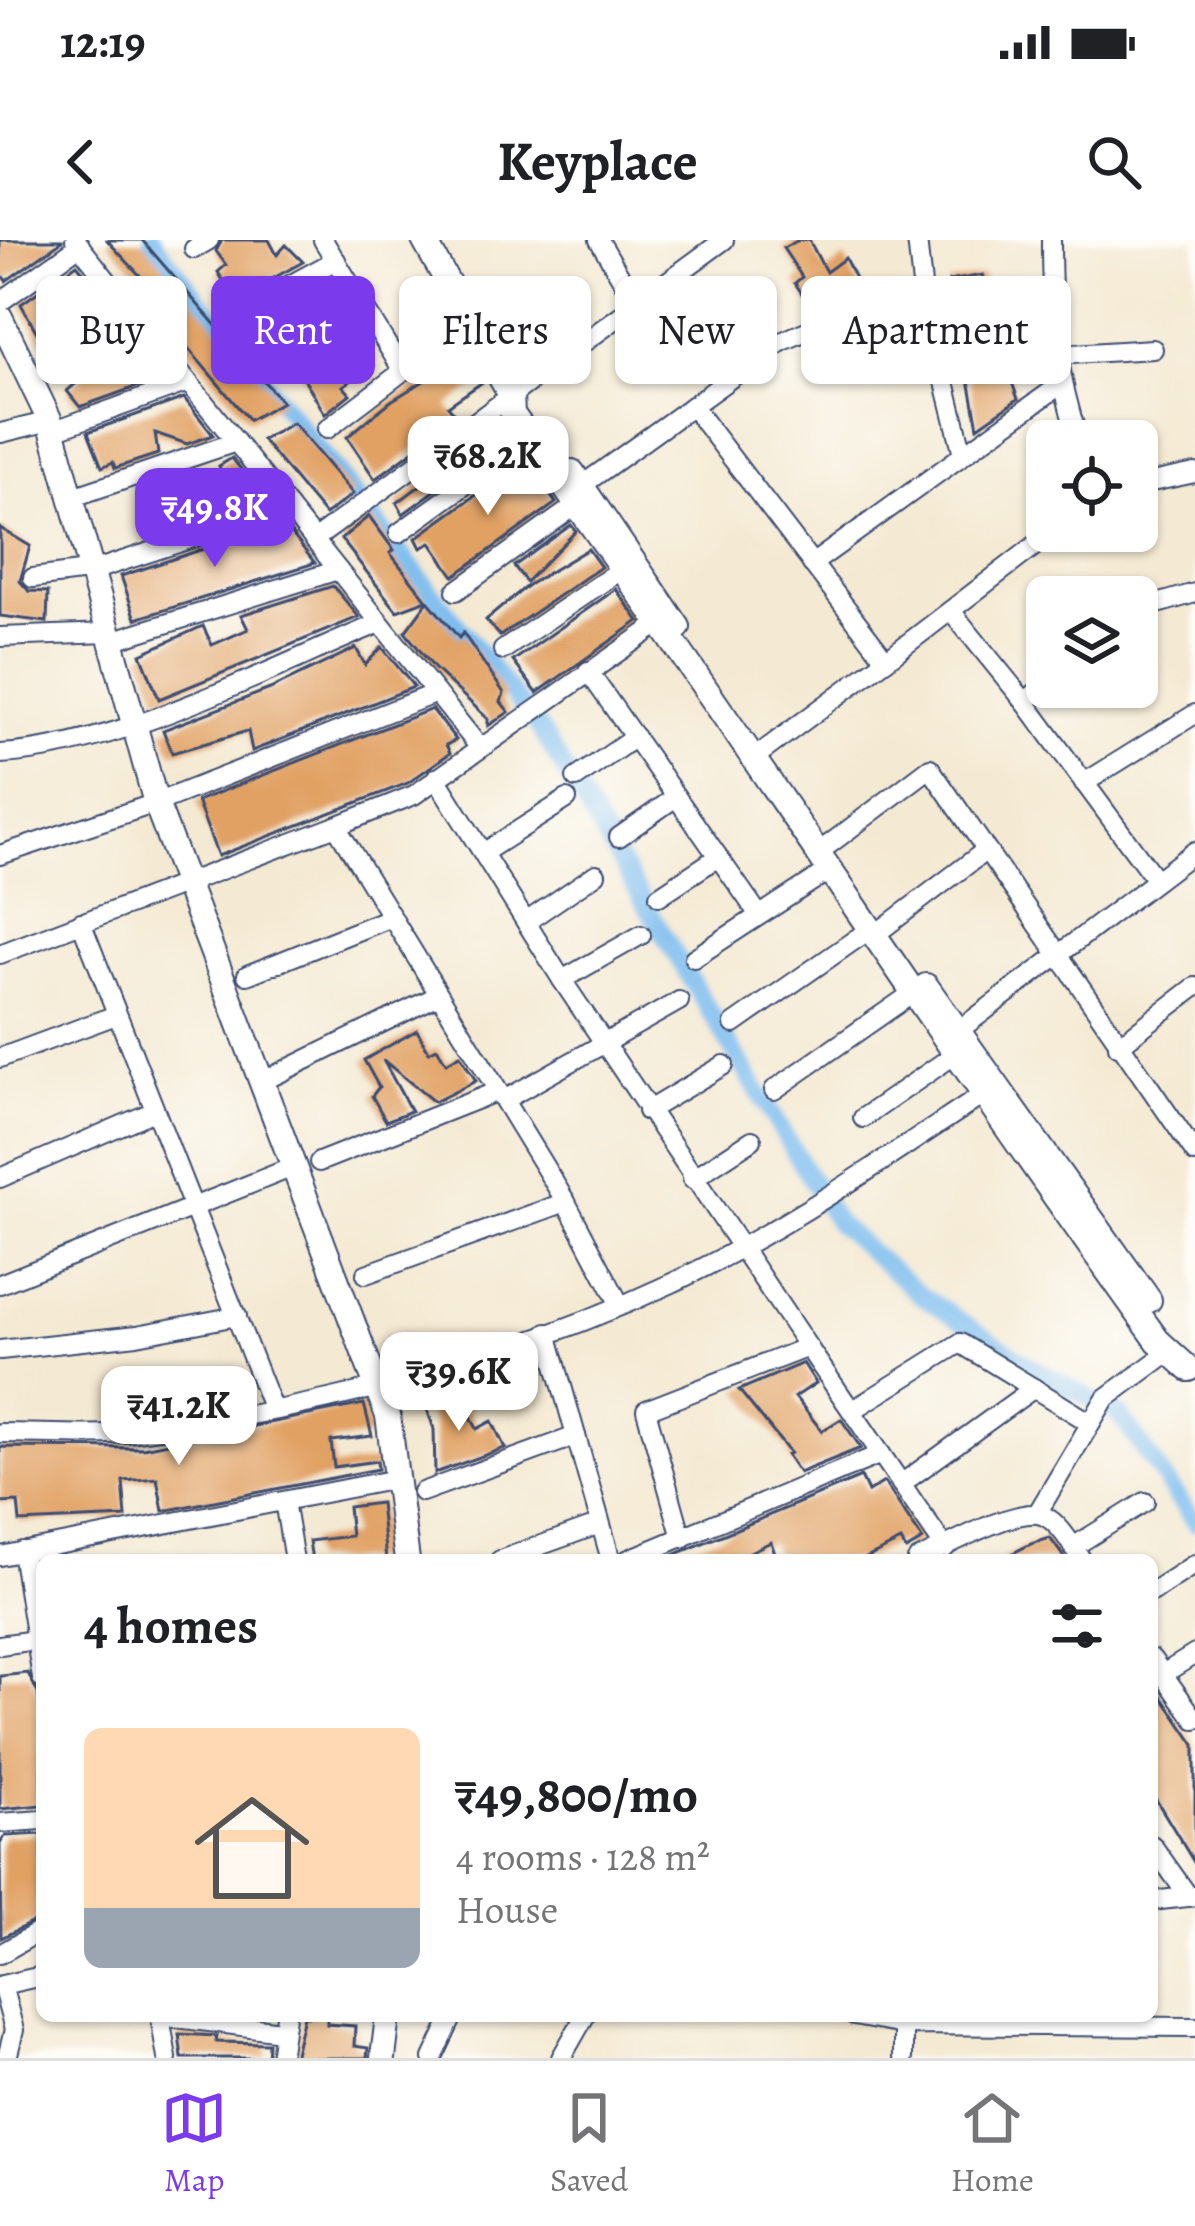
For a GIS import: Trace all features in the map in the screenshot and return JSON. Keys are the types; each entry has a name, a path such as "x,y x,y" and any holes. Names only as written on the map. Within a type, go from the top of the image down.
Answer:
{"street":[{"path":"323,240 344,276"},
{"path":"424,240 445,276"},
{"path":"599,240 620,276"},
{"path":"676,276 724,240"},
{"path":"916,240 921,276"},
{"path":"1051,240 1053,276"},
{"path":"0,302 77,243 480,748"},
{"path":"306,276 336,260"},
{"path":"0,317 51,426 95,570 156,803 293,1167 388,1382 406,1554"},
{"path":"315,539 615,321"},
{"path":"375,330 399,365"},
{"path":"456,591 692,406 781,342 801,333"},
{"path":"1071,354 1153,349"},
{"path":"327,429 399,374"},
{"path":"1,433 51,426 188,382"},
{"path":"505,384 512,414 578,496 762,752 827,859"},
{"path":"946,384 963,454"},
{"path":"812,564 1060,385 1072,420"},
{"path":"511,396 526,408 619,571 877,928 1170,1351 1193,1370"},
{"path":"692,406 886,661"},
{"path":"399,533 530,438"},
{"path":"73,497 236,442"},
{"path":"1158,481 1195,473"},
{"path":"33,578 95,570 288,507"},
{"path":"762,752 1027,552"},
{"path":"0,637 110,637 338,570"},
{"path":"503,650 619,571"},
{"path":"1158,604 1195,593"},
{"path":"951,611 1025,702 1156,880"},
{"path":"0,754 67,744 133,723 380,623"},
{"path":"0,954 414,795 657,625"},
{"path":"588,670 759,915"},
{"path":"0,854 156,803 436,693"},
{"path":"1084,783 1195,714"},
{"path":"576,778 634,737"},
{"path":"694,958 759,915 931,768 1056,957 1195,1153"},
{"path":"436,778 737,1248 945,1548"},
{"path":"619,837 676,796"},
{"path":"483,853 567,800"},
{"path":"336,826 566,1202 620,1305"},
{"path":"734,1024 985,851"},
{"path":"862,1118 1056,957 1195,851"},
{"path":"659,896 718,856"},
{"path":"526,922 596,874"},
{"path":"247,975 392,917"},
{"path":"81,922 273,1410"},
{"path":"877,928 913,993 956,1043"},
{"path":"562,980 641,934"},
{"path":"1118,1046 1195,987"},
{"path":"774,1090 913,993"},
{"path":"261,1082 439,994"},
{"path":"319,1162 501,1096 604,1046 679,1000"},
{"path":"0,1058 116,1015"},
{"path":"647,1111 724,1065"},
{"path":"0,1432 133,1433 273,1410 470,1363 620,1305 737,1248 840,1189 989,1091"},
{"path":"989,1091 1172,1334 1193,1370"},
{"path":"0,1178 152,1112"},
{"path":"692,1179 752,1140"},
{"path":"0,1284 293,1167"},
{"path":"366,1274 566,1202"},
{"path":"0,1350 137,1335 237,1316"},
{"path":"547,1334 608,1554"},
{"path":"853,1410 960,1343 1034,1388 1095,1412"},
{"path":"682,1538 646,1410 808,1347"},
{"path":"1038,1513 1095,1412 1170,1351"},
{"path":"901,1484 1034,1388"},
{"path":"422,1492 576,1436"},
{"path":"642,1554 881,1454"},
{"path":"0,1556 396,1480"},
{"path":"284,1501 293,1554"},
{"path":"931,1554 1012,1517 1038,1513 1052,1520 1078,1554 1144,1502"},
{"path":"517,1554 600,1524"},
{"path":"22,1551 36,1620"},
{"path":"1158,1588 1195,1564"},
{"path":"0,1645 36,1640"},
{"path":"1195,1654 1158,1667 1195,1719"},
{"path":"0,1823 36,1820"},
{"path":"1158,1853 1192,1896"},
{"path":"1158,1900 1192,1896"},
{"path":"0,1954 36,1933"},
{"path":"7,2058 14,2030 2,1984 36,1977"},
{"path":"161,2022 167,2058"},
{"path":"253,2022 284,2024 280,2058"},
{"path":"383,2058 387,2022"},
{"path":"433,2058 450,2022"},
{"path":"561,2058 582,2022"},
{"path":"887,2022 1195,2027"},
{"path":"903,2025 904,2058"}],"building":[{"path":"0,240 62,241 6,281 0,272"},
{"path":"107,240 142,240 173,276 140,276"},
{"path":"222,240 269,240 277,255 286,245 303,262 277,276 221,276 218,272 226,265 216,251"},
{"path":"809,240 826,272 845,258 854,276 801,276 783,248"},
{"path":"77,264 87,276 60,276"},
{"path":"187,292 211,320 211,375 187,347"},
{"path":"36,293 36,331 21,304"},
{"path":"75,384 144,384 80,407 67,391"},
{"path":"218,384 266,384 282,402 249,420"},
{"path":"307,384 346,384 350,394 325,414"},
{"path":"419,384 480,384 448,406 458,418 375,479 347,437"},
{"path":"970,384 1013,384 1018,399 978,427"},
{"path":"184,398 213,435 187,444 155,433 158,454 115,468 113,462 102,467 88,432"},
{"path":"293,423 353,494 325,515 262,440"},
{"path":"492,431 502,442 403,514 397,503"},
{"path":"232,458 265,500 160,535 145,487 180,476 158,501 186,485 190,495 225,483 219,466"},
{"path":"525,460 556,503 454,576 431,543 421,548 416,538"},
{"path":"369,516 394,550 390,553 427,600 397,611 341,539"},
{"path":"283,523 315,563 136,619 121,576"},
{"path":"571,525 576,531 526,582 514,566"},
{"path":"0,528 30,546 20,581 29,591 48,592 47,622 0,616"},
{"path":"588,549 601,567 500,636 486,620 528,585"},
{"path":"333,586 359,617 159,699 141,654 203,626 212,645 248,629 241,615"},
{"path":"616,589 639,621 537,693 513,661"},
{"path":"428,601 459,638 463,633 504,693 501,702 509,712 488,726 488,719 434,668 405,632"},
{"path":"382,647 414,687 252,751 248,731 172,753 163,730 270,689 356,648 365,665"},
{"path":"432,709 456,740 446,745 450,753 408,783 218,856 197,801"},
{"path":"417,1030 429,1052 437,1048 446,1063 460,1055 476,1081 434,1102 383,1060 411,1111 386,1121 372,1096 379,1087 364,1060"},
{"path":"803,1363 816,1383 795,1397 822,1431 841,1419 861,1448 799,1473 790,1453 739,1390"},
{"path":"458,1390 477,1429 492,1421 505,1448 435,1473 434,1429 426,1406"},
{"path":"364,1404 372,1436 331,1441 334,1467 377,1461 378,1469 163,1511 157,1478 123,1481 126,1517 20,1522 18,1502 0,1503 0,1447 143,1448"},
{"path":"861,1477 868,1492 884,1482 923,1540 906,1550 901,1541 874,1554 775,1554 771,1542 746,1554 676,1554"},
{"path":"380,1503 385,1554 311,1554 309,1541 351,1536 348,1507"},
{"path":"1050,1538 1062,1554 1011,1554"},
{"path":"28,1673 36,1689 36,1806 0,1809 0,1676"},
{"path":"1158,1691 1195,1745 1195,1864 1158,1803"},
{"path":"36,1834 36,1920 1,1938 0,1844 5,1836"},
{"path":"303,2022 355,2026 354,2046 368,2048 367,2058 294,2058"},
{"path":"179,2034 216,2036 216,2042 268,2043 267,2058 182,2058"}],"waterway":[{"path":"152,240 540,729 837,1223 919,1294 1032,1367 1120,1415 1195,1523"}]}
